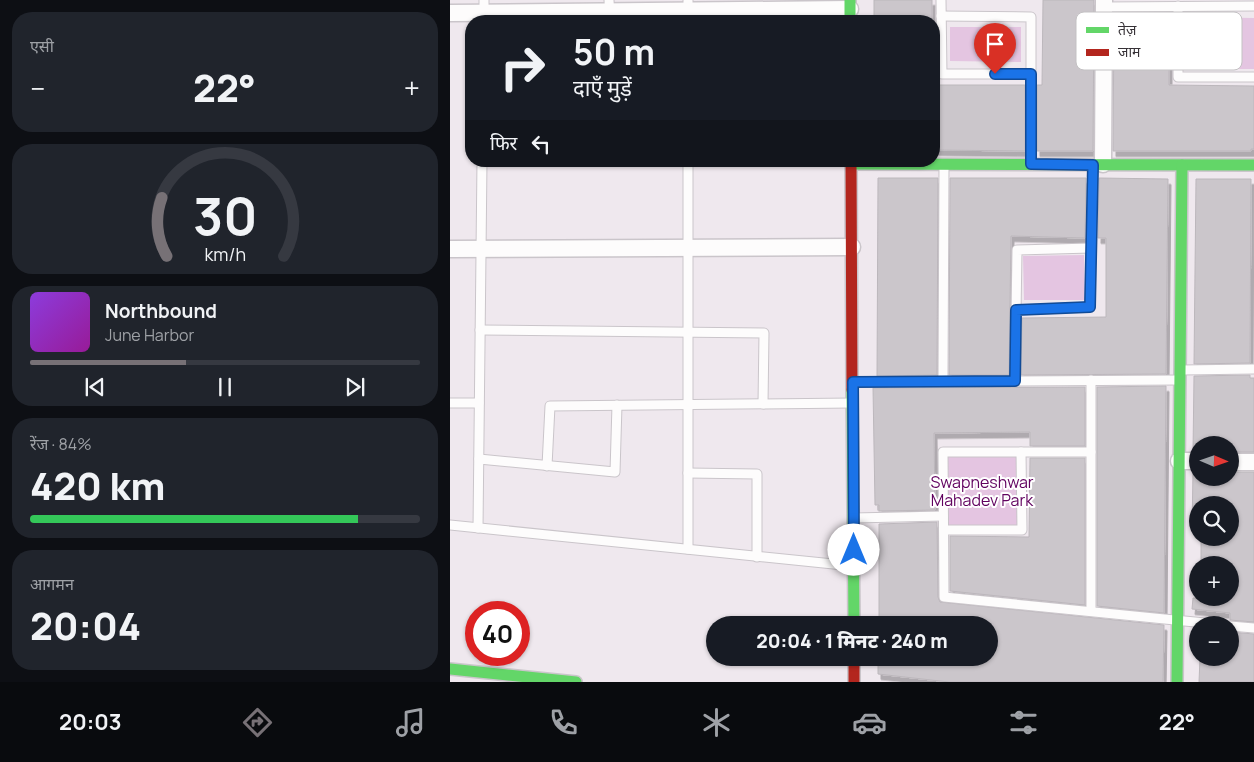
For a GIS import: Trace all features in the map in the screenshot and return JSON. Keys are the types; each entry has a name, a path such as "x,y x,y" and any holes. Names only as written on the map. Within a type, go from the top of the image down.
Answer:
{"street":[{"path":"450,13 484,11 688,11 756,5 850,10"},
{"path":"1098,164 1102,70"},
{"path":"940,164 1254,165"},
{"path":"1177,682 1182,164"},
{"path":"851,167 854,616"},
{"path":"450,248 852,247"},
{"path":"1179,461 1189,461"},
{"path":"1239,462 1254,462"},
{"path":"854,666 854,682"},
{"path":"450,669 576,682"}],"lane":[{"path":"941,0 942,74 1031,74"},
{"path":"1104,3 1178,6 1254,6"},
{"path":"1178,6 1178,12"},
{"path":"941,16 1031,17 1031,164"},
{"path":"1178,70 1178,77 1254,77"},
{"path":"943,381 944,164"},
{"path":"1016,310 1090,307 1098,164"},
{"path":"478,528 482,167"},
{"path":"688,167 688,549"},
{"path":"1015,381 1016,250 1092,248"},
{"path":"480,330 764,333 764,404"},
{"path":"853,382 1092,380 1254,370"},
{"path":"1091,611 1092,380"},
{"path":"450,403 479,403"},
{"path":"547,466 550,406 853,403"},
{"path":"479,459 615,472 617,405"},
{"path":"1091,452 943,452 944,597 1189,620"},
{"path":"944,530 1022,530 1021,452"},
{"path":"688,473 757,474 757,557"},
{"path":"854,518 943,516"},
{"path":"450,525 854,567"},
{"path":"1239,627 1254,628"}],"green space":[{"path":"1242,18 1254,18 1254,69 1242,69"},
{"path":"950,27 1021,27 1021,62 950,61"},
{"path":"1084,255 1085,300 1024,300 1023,256"},
{"name":"Swapneshwar Mahadev Park","path":"945,454 1018,454 1019,527 945,528"}],"building":[{"path":"874,0 932,0 932,15 874,15"},
{"path":"1043,0 1094,0 1094,12 1076,12 1076,70 1094,70 1093,151 1037,151 1037,85 1042,85"},
{"path":"1114,70 1169,70 1169,85 1254,86 1254,149 1251,149 1251,151 1113,151"},
{"path":"940,85 1025,85 1025,151 940,150"},
{"path":"878,178 938,178 937,375 877,376"},
{"path":"950,178 1086,178 1085,238 1011,236 1009,375 949,375"},
{"path":"1099,178 1168,179 1166,374 1021,375 1022,318 1106,317 1106,238 1098,238"},
{"path":"1196,179 1251,179 1250,363 1194,364"},
{"path":"1250,375 1250,378 1254,378 1254,452 1239,452 1239,436 1193,436 1194,376"},
{"path":"1166,386 1164,613 1097,606 1097,387"},
{"path":"1085,387 1085,446 1030,446 1030,432 934,433 935,510 879,511 879,505 875,505 873,388"},
{"path":"1030,458 1085,458 1085,605 950,591 950,536 1029,537"},
{"path":"1239,472 1254,472 1254,622 1239,621 1239,616 1230,616 1230,613 1192,609 1192,606 1239,606 1239,556 1201,556 1201,546 1239,546 1239,496 1193,496 1193,486 1239,486"},
{"path":"937,522 938,597 940,602 1164,625 1163,682 949,682 878,674 878,666 998,666 998,616 879,616 879,524"},
{"path":"1239,633 1254,634 1254,682 1199,682 1200,666 1239,666"}],"traffic: fast":[{"path":"850,0 850,15"},
{"path":"940,164 1254,165"},
{"path":"1177,682 1182,165"},
{"path":"852,390 854,616"},
{"path":"450,669 576,682"}],"traffic: jam":[{"path":"851,167 852,390"},
{"path":"854,666 854,682"}],"route":[{"path":"854,550 853,382 1015,381 1016,310 1090,307 1093,165 1031,164 1031,74 995,74"}]}
